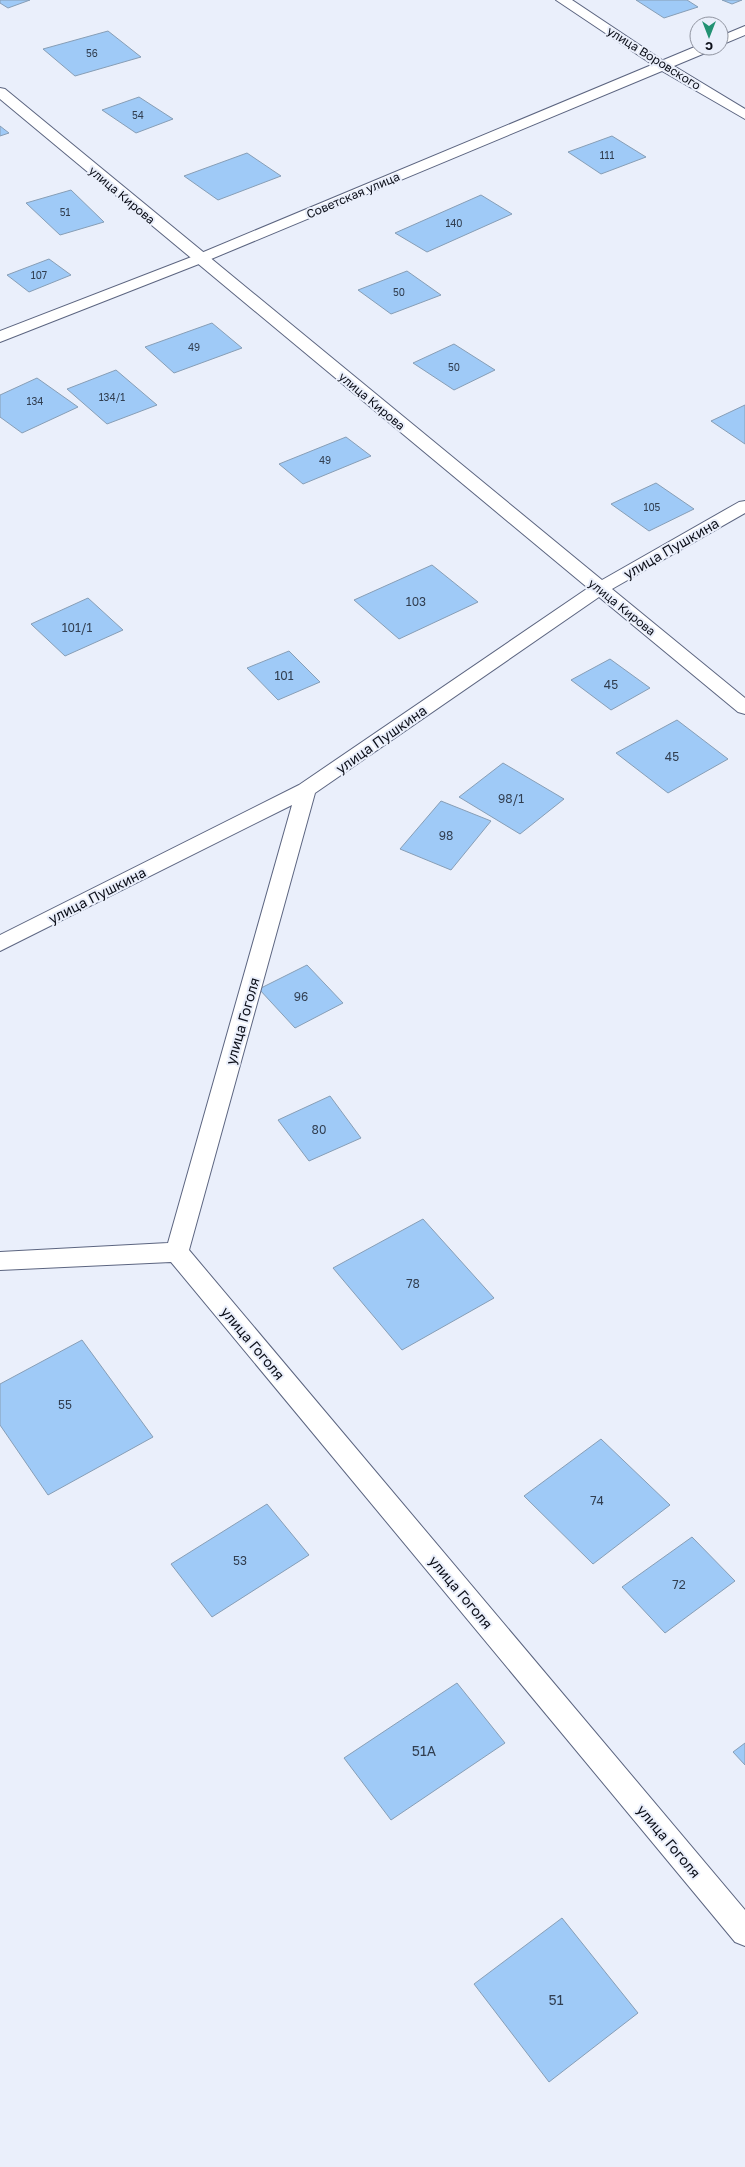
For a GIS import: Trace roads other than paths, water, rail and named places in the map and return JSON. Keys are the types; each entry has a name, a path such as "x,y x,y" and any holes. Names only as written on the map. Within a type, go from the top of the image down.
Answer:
{"street":[{"name":"улица Воровского","path":"563,0 664,66 745,115"},
{"path":"729,37 745,30"},
{"name":"Советская улица","path":"0,336 199,259 689,55"},
{"name":"улица Кирова","path":"0,92 199,259 745,708"},
{"name":"улица Пушкина","path":"0,944 306,790 599,589 745,506"},
{"name":"улица Гоголя","path":"306,790 178,1252 745,1932"},
{"path":"0,1261 178,1252"}]}
